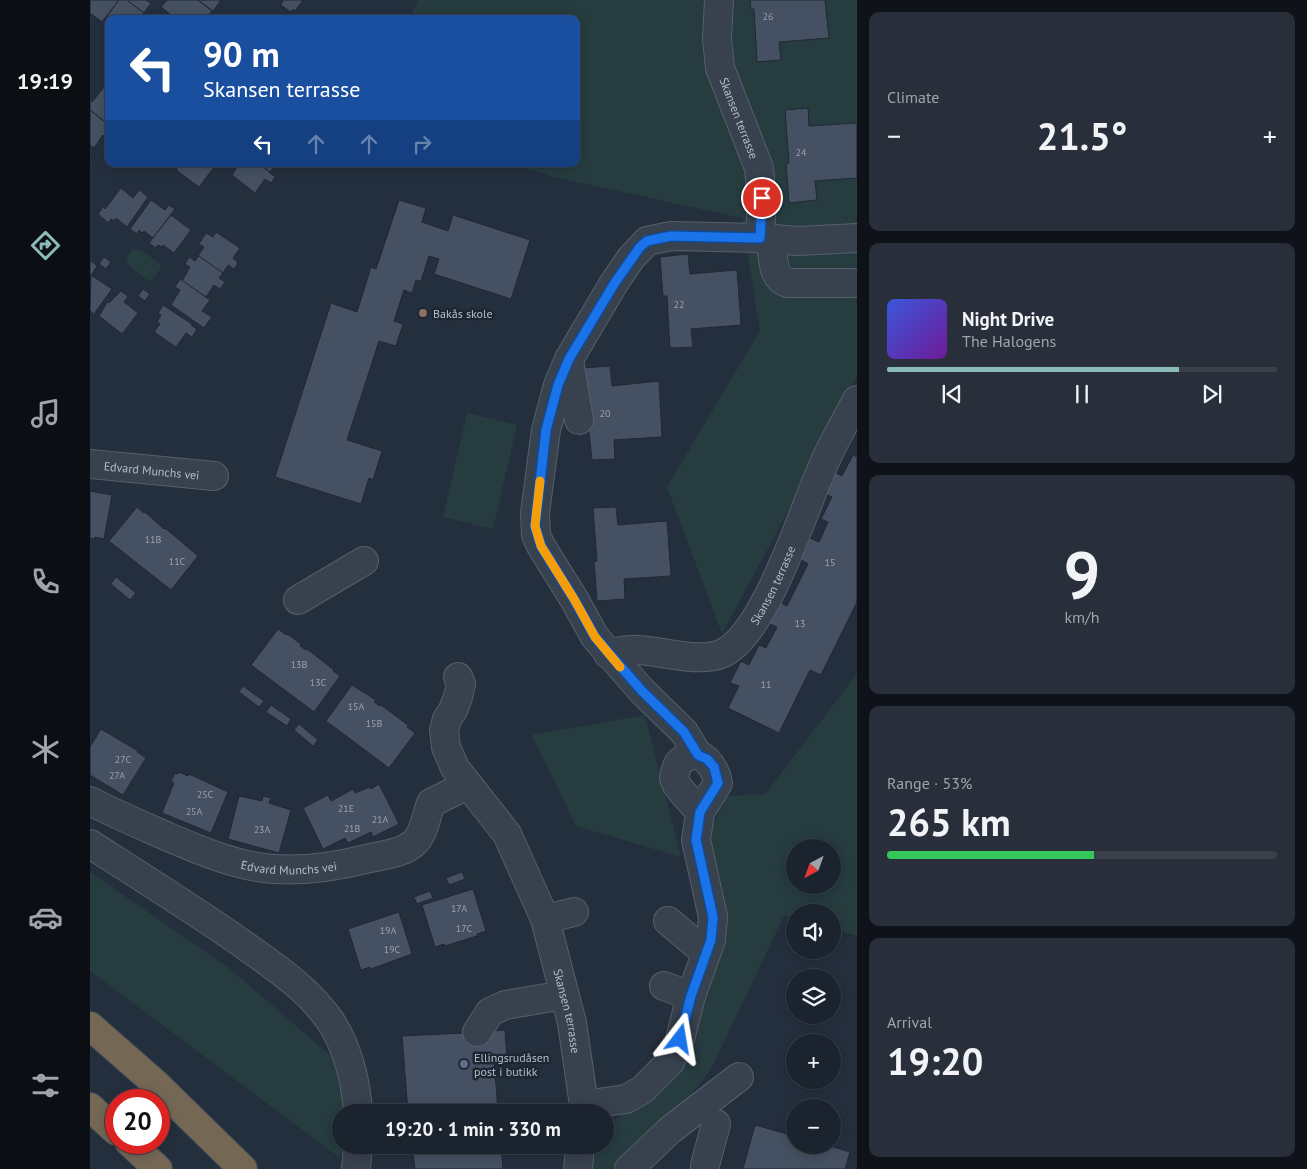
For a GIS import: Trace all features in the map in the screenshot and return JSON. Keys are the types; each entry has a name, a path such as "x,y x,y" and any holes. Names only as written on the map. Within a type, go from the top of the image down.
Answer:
{"highway":[{"path":"90,1026 155,1083 243,1169"},
{"path":"90,1107 105,1121"},
{"path":"142,1154 158,1169"}],"street":[{"name":"Skansen terrasse","path":"718,0 717,39 720,68 759,168 766,239"},
{"name":"Skansen terrasse","path":"605,1104 626,1099 642,1090 670,1062 680,1039 691,996 711,940 713,917 696,840 700,812 718,783 714,767 707,759 698,755 684,732 642,691 595,637 541,546 535,526 546,430 558,385 569,359 622,271 635,252 647,241 671,236 798,241 857,238"},
{"path":"766,239 777,277 782,282 852,283"},
{"path":"569,359 579,420"},
{"name":"Skansen terrasse","path":"608,654 636,650 704,658 721,654 739,642 760,613 798,529 826,457 857,400"},
{"name":"Edvard Munchs vei","path":"90,464 214,476"},
{"path":"298,600 364,561"},
{"path":"458,677 461,684 458,697 453,710 447,718 444,730 446,747 452,763 507,834 545,919 574,912"},
{"name":"Edvard Munchs vei","path":"90,801 213,855 235,862 276,869 352,862 402,850 416,841 420,835 431,802 468,785"},
{"path":"90,844 171,895 295,983 318,1006 331,1023 341,1042 352,1070 358,1104"},
{"name":"Skansen terrasse","path":"545,919 572,1023 583,1104"},
{"path":"668,921 706,953"},
{"path":"664,986 691,996"},
{"path":"477,1032 490,1012 504,1005 564,994"},
{"path":"629,1169 670,1130 739,1077"},
{"path":"705,1169 704,1165 716,1124"},
{"path":"356,1169 357,1154"},
{"path":"578,1169 579,1154"}],"green space":[{"path":"418,0 857,0 857,377 820,452 722,634 667,487 760,331 742,218 554,177 522,167 580,167 580,15 412,15"},
{"path":"133,249 141,250 161,265 151,281 147,280 128,264 127,257"},
{"path":"467,413 517,425 493,529 443,517"},
{"path":"857,674 857,936 841,931 841,904 786,904 786,917 784,916 712,1067 681,1109 611,1169 588,1169 590,1154 614,1154 614,1120 661,1092 685,1062 721,926 707,836 727,796 765,794"},
{"path":"645,715 681,857 576,826 532,735"},
{"path":"90,872 229,968 332,1057 342,1075 347,1104 332,1104 332,1152 90,971"}],"building":[{"path":"90,0 119,0 107,15 105,15 102,22 90,13"},
{"path":"119,0 127,0 144,13 142,15 108,15"},
{"path":"127,0 146,0 151,3 144,13"},
{"path":"167,0 198,0 212,11 209,15 171,15 161,7"},
{"path":"198,0 221,0 213,11"},
{"path":"282,0 303,0 295,11 293,9 291,12 281,5"},
{"path":"750,0 825,0 829,38 779,42 781,60 757,62 754,9 751,9"},
{"path":"105,88 105,122 90,110 90,100 92,102"},
{"path":"808,108 809,126 857,123 857,178 815,181 817,200 789,203 786,163 789,163 785,110"},
{"path":"90,110 105,122 105,137 103,135 94,148 90,145"},
{"path":"178,167 214,167 199,187 176,170"},
{"path":"237,167 263,167 275,177 271,183 265,179 255,193 232,175"},
{"path":"264,167 274,167 270,172"},
{"path":"121,188 133,198 139,190 148,197 127,227 116,218 114,221 111,219 108,223 98,214 103,207 105,209"},
{"path":"151,200 165,210 169,205 175,209 153,238 144,231 142,233 139,230 137,234 130,229"},
{"path":"399,200 426,208 422,222 448,231 453,215 530,240 511,299 434,274 439,259 429,256 421,281 416,280 412,293 404,290 394,321 403,324 396,346 379,341 347,440 382,451 373,480 369,478 361,504 275,477 331,303 357,312 371,267 376,269"},
{"path":"171,215 191,230 174,253 163,245 162,247 158,245 156,248 149,243"},
{"path":"216,232 240,248 233,258 238,263 234,269 228,265 223,273 198,256 204,247 199,244 206,233 213,237"},
{"path":"688,254 690,274 737,270 741,325 691,329 693,347 670,348 667,296 663,296 660,257"},
{"path":"199,256 223,273 219,278 225,282 220,289 214,285 206,297 182,281 190,267 185,264 189,257 195,261"},
{"path":"104,257 111,262 106,269 99,264"},
{"path":"90,260 97,266 90,277"},
{"path":"91,275 112,289 94,314 90,311"},
{"path":"180,279 210,300 202,311 212,317 204,328 171,305 180,290 175,287"},
{"path":"143,289 150,294 145,301 138,296"},
{"path":"121,291 128,296 124,302 138,313 122,334 99,316 108,301 109,303"},
{"path":"163,305 197,329 192,337 186,333 176,347 154,332 160,324 157,322 161,315 158,313"},
{"path":"610,366 612,386 659,381 662,437 614,440 615,459 592,460 582,368"},
{"path":"853,455 857,457 857,602 821,675 810,670 779,733 728,708 739,686 730,683 741,661 749,665 759,645 766,648 777,627 768,623 779,602 787,606 808,564 800,559 810,538 819,542 828,522 821,519 832,497 823,493 834,472 842,476"},
{"path":"90,491 112,495 104,539 90,538"},
{"path":"137,507 198,556 171,590 109,541"},
{"path":"616,507 618,525 667,521 671,576 624,579 625,599 597,601 594,561 597,561 593,508"},
{"path":"116,577 136,593 130,600 111,584"},
{"path":"278,629 301,644 300,646 307,649 340,676 314,712 251,665"},
{"path":"352,685 376,700 374,702 409,726 407,727 415,733 389,768 326,721"},
{"path":"243,686 264,701 259,707 239,692"},
{"path":"271,705 291,719 287,726 266,712"},
{"path":"299,724 318,740 313,746 294,730"},
{"path":"101,729 138,751 146,758 123,795 90,775 90,747"},
{"path":"179,772 188,776 189,774 228,792 211,833 162,813 174,783 171,781 175,773 178,774"},
{"path":"379,784 399,824 373,837 371,832 348,843 345,838 323,849 303,808 328,795 331,801 353,789 355,793 370,787 371,789"},
{"path":"239,796 262,801 263,796 271,798 269,803 291,810 279,853 228,839"},
{"path":"462,872 465,879 449,885 446,878"},
{"path":"473,889 486,931 477,934 477,936 445,946 444,944 435,947 422,905"},
{"path":"430,891 433,898 417,904 414,897"},
{"path":"399,912 412,954 371,969 370,967 361,970 348,929"},
{"path":"490,1024 490,1031 505,1030 507,1058 494,1059 497,1104 407,1104 402,1036 465,1033 464,1026"},
{"path":"755,1125 786,1134 786,1154 841,1154 841,1149 850,1152 845,1169 743,1169"},
{"path":"413,1154 502,1154 503,1169 415,1169"}],"slow traffic":[{"path":"540,481 535,513 536,535 595,637 620,667"}],"place":[{"name":"Bakås skole","path":"423,313"},
{"name":"Ellingsrudåsen post i butikk","path":"464,1064"}],"route":[{"path":"680,1039 691,996 711,940 713,917 696,840 700,812 718,783 717,776 714,767 707,759 698,755 684,732 642,691 595,637 541,546 536,535 535,513 546,430 558,385 569,359 631,258 647,241 657,238 671,236 760,238 762,198"}]}
